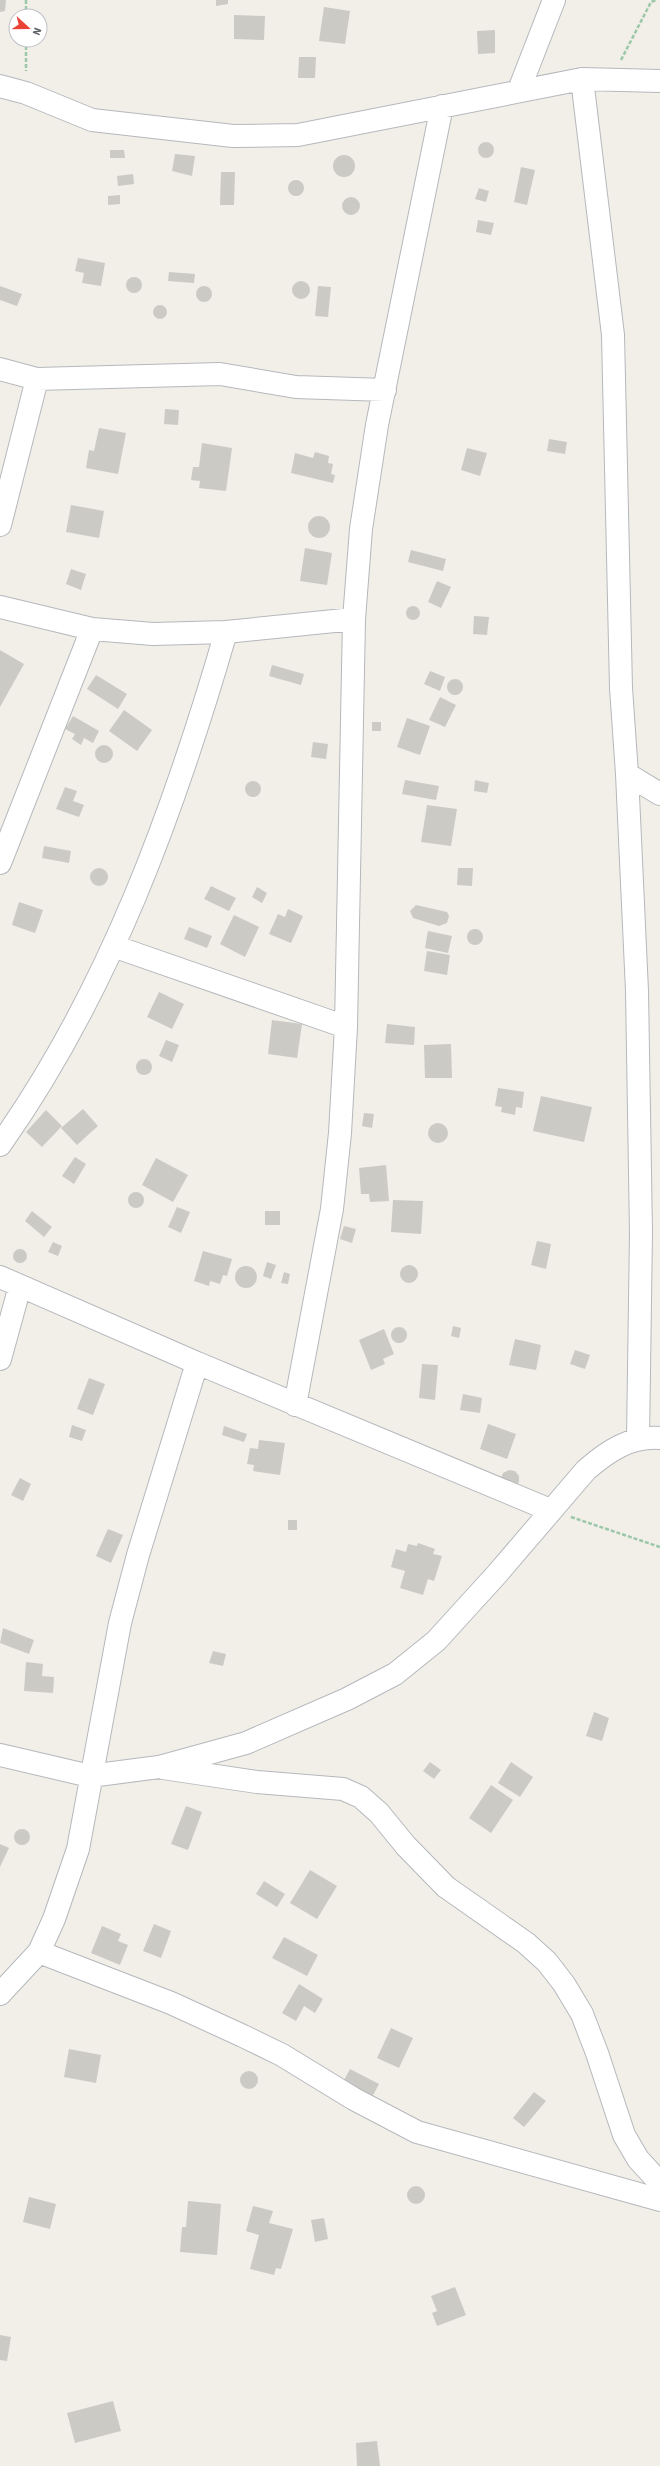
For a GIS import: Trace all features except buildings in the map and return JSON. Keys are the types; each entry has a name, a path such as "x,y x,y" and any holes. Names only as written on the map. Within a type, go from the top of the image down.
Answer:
{"street":[{"path":"518,90 554,0"},
{"path":"582,79 613,335 621,688 627,774 636,991 641,1224 638,1439"},
{"path":"0,86 26,93 92,120 233,136 298,135 518,90 582,79 609,81 660,81"},
{"path":"296,1405 332,1209 340,1133 346,1027 354,619 361,529 385,390 442,106"},
{"path":"0,369 37,379 220,374 296,387 385,390"},
{"path":"0,525 37,379"},
{"path":"0,607 92,629 153,634 226,632 354,619"},
{"path":"0,864 92,629"},
{"path":"0,1145 42,1080 113,946 172,800 198,726 226,632"},
{"path":"627,774 660,794"},
{"path":"113,946 346,1027"},
{"path":"0,1277 296,1405 550,1510"},
{"path":"0,1359 20,1286"},
{"path":"0,1994 39,1952 54,1919 78,1849 90,1776 120,1623 134,1570 197,1363"},
{"path":"0,1755 90,1776 159,1767 246,1743 347,1699 395,1674 436,1640 471,1604 550,1510 586,1470 601,1456 619,1445 638,1439 660,1438"},
{"path":"159,1767 257,1782 343,1789 361,1797 379,1813 406,1846 446,1887 526,1943 547,1962 564,1984 582,2014 624,2135 638,2159 660,2183"},
{"path":"39,1952 172,2003 243,2036 282,2055 354,2099 417,2132 660,2200"}],"path":[{"path":"609,81 652,2 656,0"},
{"path":"26,48 26,93"},
{"path":"550,1510 660,1547"}]}
